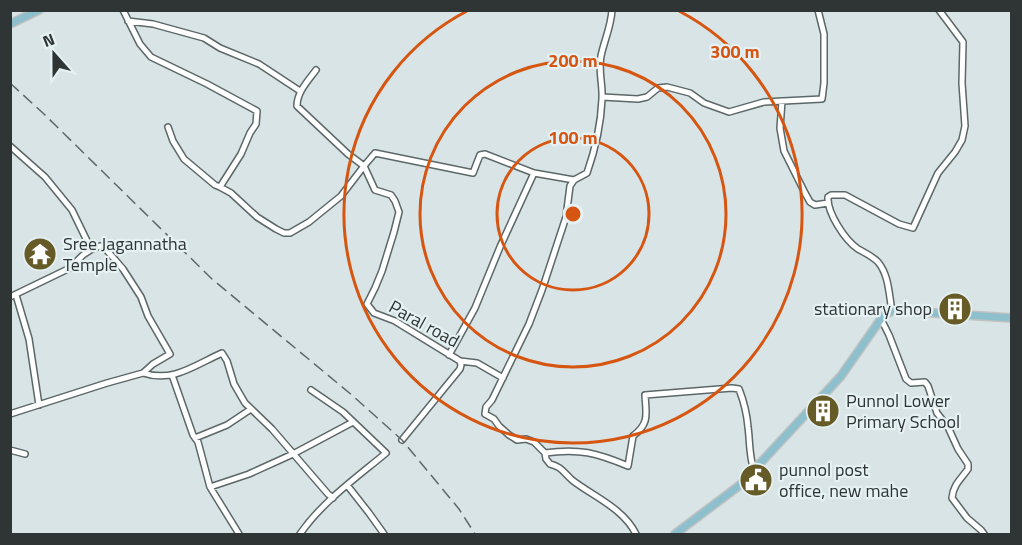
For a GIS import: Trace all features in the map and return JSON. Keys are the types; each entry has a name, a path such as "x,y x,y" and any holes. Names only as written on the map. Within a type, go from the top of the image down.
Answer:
{"main road":[{"path":"10,24 39,10"},
{"path":"675,534 740,485 841,376 881,319 892,311 1011,318"}],"street":[{"path":"19,10 22,19"},
{"path":"123,10 140,44 151,57 257,111 256,124 241,154 220,187"},
{"path":"168,127 184,159 215,185 231,193 257,217 284,233 291,233 327,209 341,196 375,153 473,173 480,155 485,154 534,173 574,180 584,176 589,168 601,114 601,57 612,10"},
{"path":"602,97 638,99 647,97 658,88 667,87 690,93 704,103 729,112 764,102 822,99 824,34 818,10"},
{"path":"892,311 884,272 878,262 857,248 844,235 828,203 828,197 845,195 899,224 913,228 938,173 962,141 965,126 962,83 963,42 939,10"},
{"path":"128,21 153,24 204,38 220,48 259,64 300,91"},
{"path":"316,70 300,91 297,106 348,154 364,165"},
{"path":"782,101 780,128 784,151 810,202 815,205 828,203"},
{"path":"10,146 45,177 72,210 92,249"},
{"name":"Paral road","path":"364,165 375,190 391,195 399,212 382,271 367,304 368,307 374,313 395,321 460,361 461,364 460,369 402,440"},
{"path":"449,355 475,308 534,173"},
{"path":"574,180 570,186 566,218 542,290 529,324 492,400 486,407 485,414 517,440 526,439 534,442 545,453 550,464 558,466 569,478 611,506 627,520 636,534"},
{"path":"10,414 143,373 170,354 148,316 141,297 104,247 92,249 70,268 13,296 29,339 39,405"},
{"path":"881,319 906,379 911,383 925,382 928,386 937,413 968,464 968,469 958,481 952,498 967,518 984,534"},
{"path":"143,373 165,377 194,367 222,353 234,384 245,403 272,429 333,498"},
{"path":"460,361 477,363 502,378"},
{"path":"172,375 192,435 198,442 210,487 239,534"},
{"path":"545,453 566,450 582,451 627,466 633,436 645,423 647,414 645,395 726,387 739,389 746,413 754,470"},
{"path":"300,534 333,498 386,453 343,412 310,390"},
{"path":"195,438 227,425 251,409"},
{"path":"210,487 249,474 353,422"},
{"path":"10,450 25,454"},
{"path":"347,485 384,534"}],"railway":[{"path":"10,83 212,279 353,396 402,440 459,509 475,534"}],"place":[{"name":"Sree Jagannatha Temple","path":"40,254"},
{"name":"stationary shop","path":"955,309"},
{"name":"Punnol Lower Primary School","path":"823,411"},
{"name":"punnol post office, new mahe","path":"756,480"}]}
